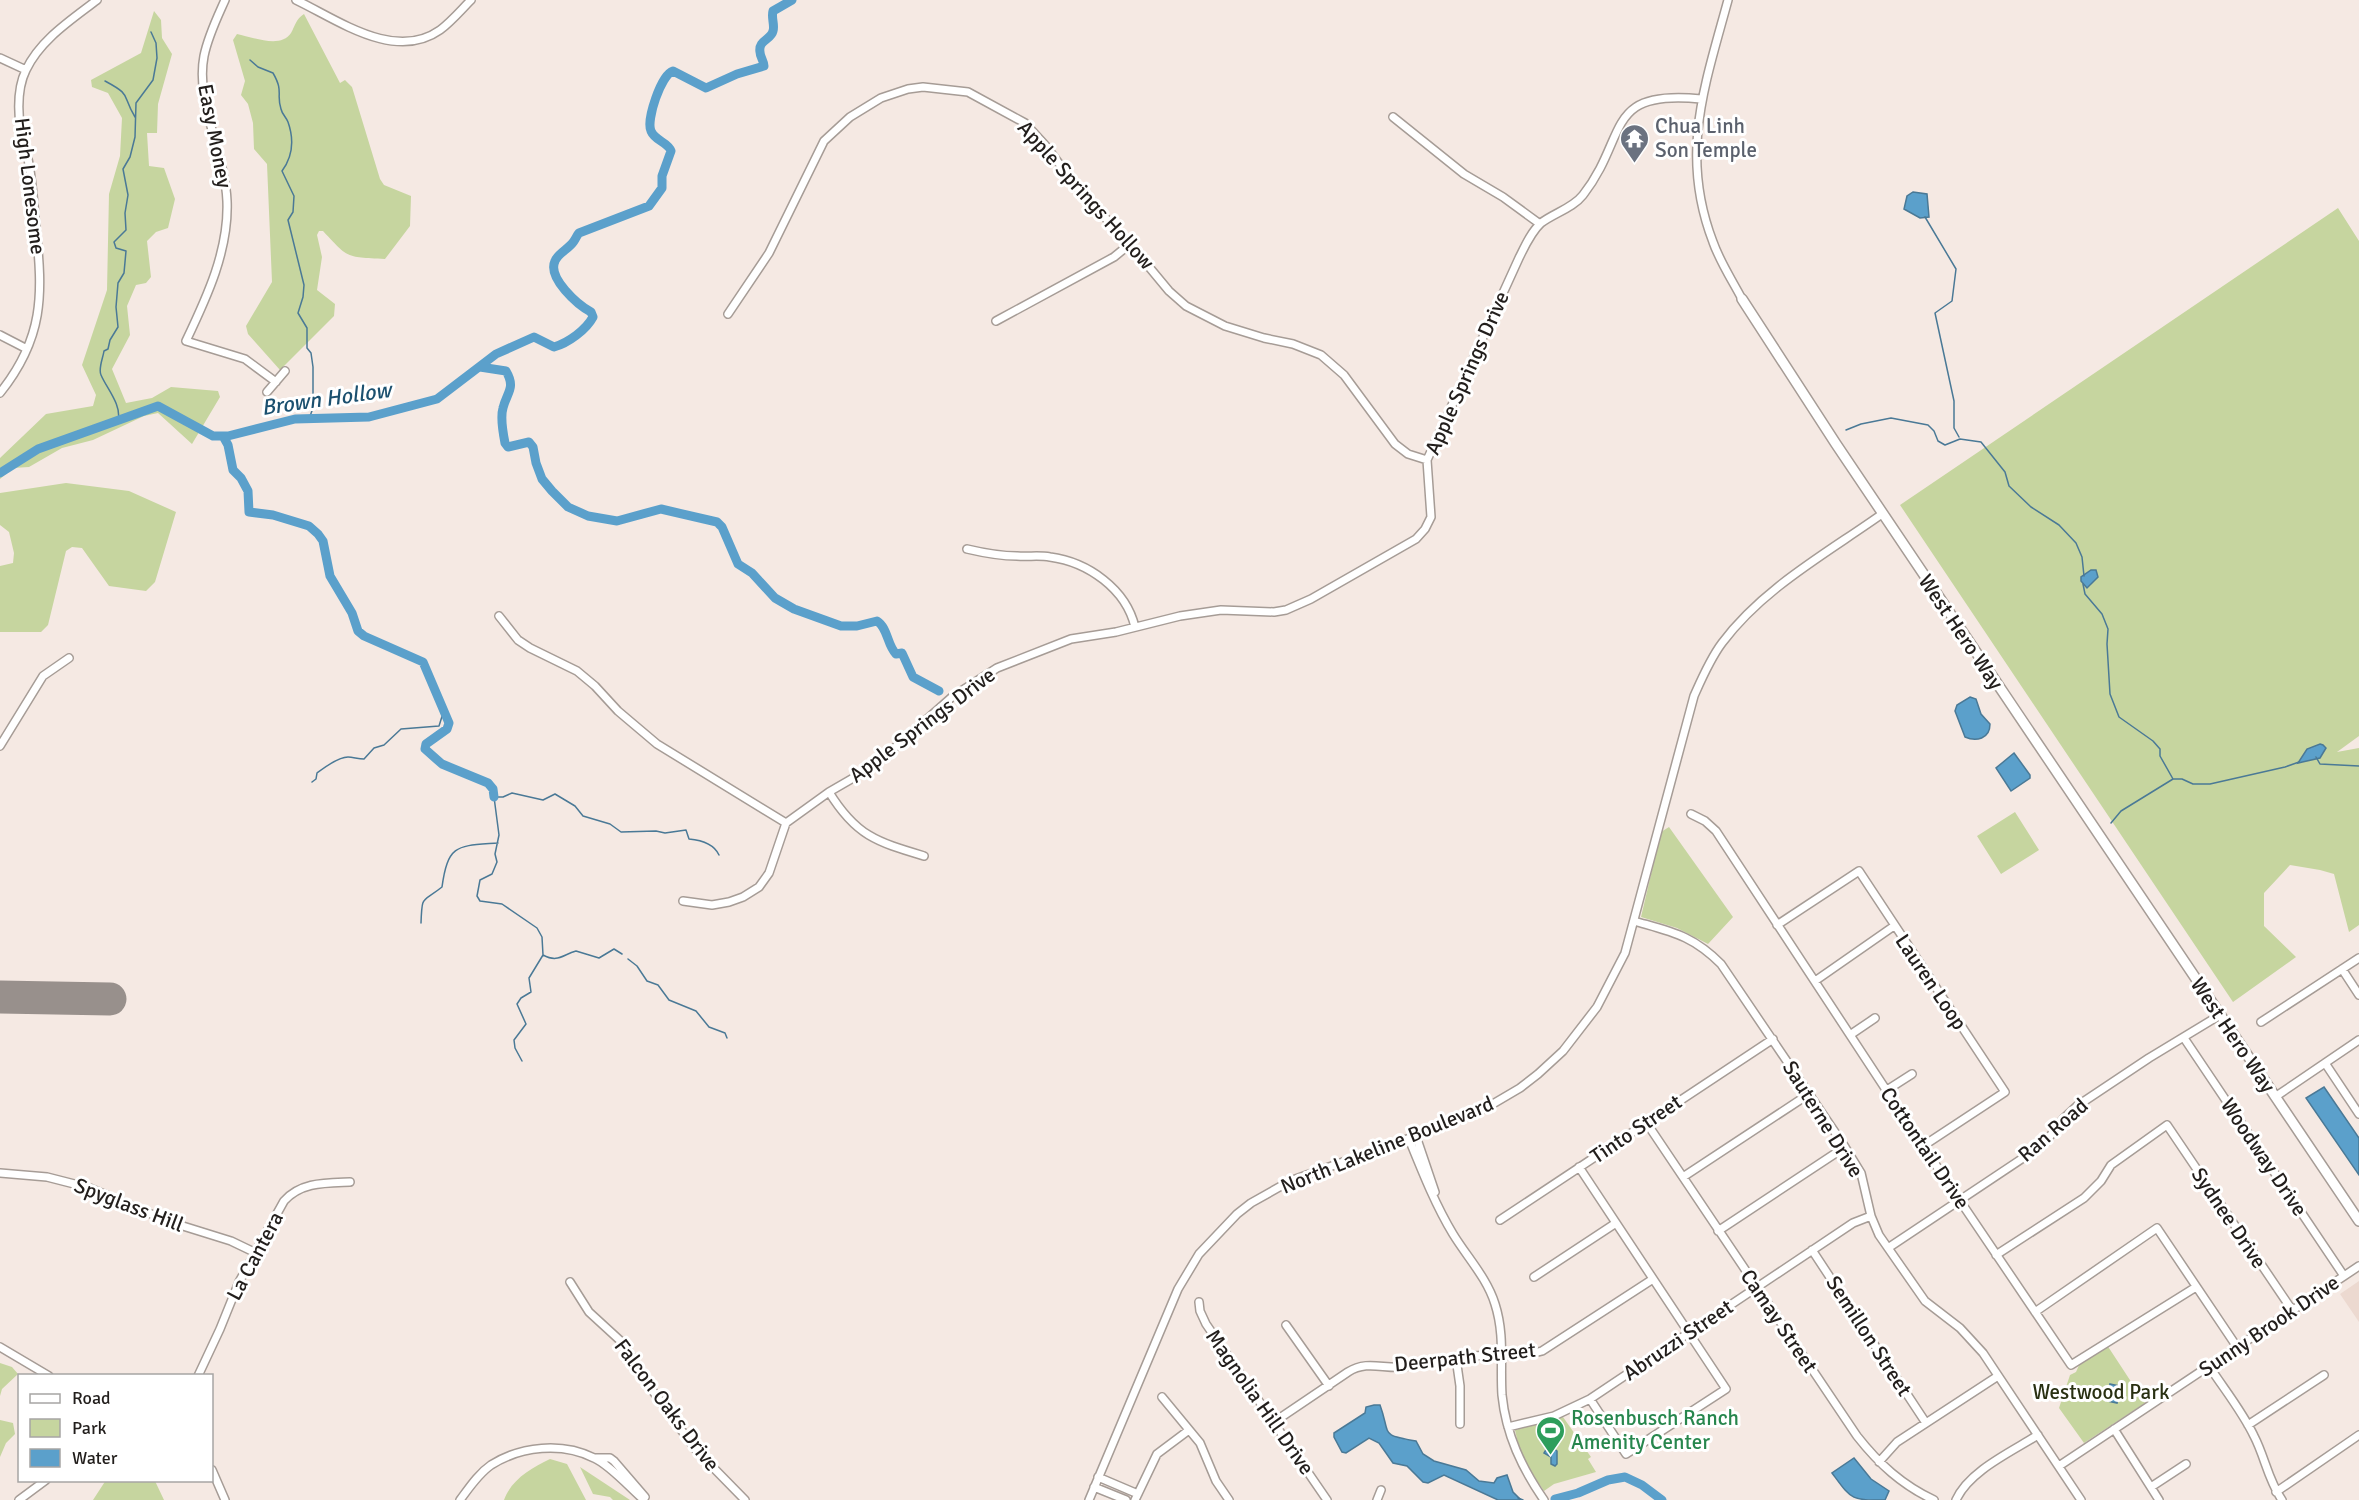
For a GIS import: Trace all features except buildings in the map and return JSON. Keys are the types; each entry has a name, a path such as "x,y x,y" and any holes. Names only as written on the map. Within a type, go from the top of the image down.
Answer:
{"main road":[{"name":"West Hero Way","path":"1742,299 1882,514 2359,1221"}],"street":[{"name":"High Lonesome","path":"0,393 27,349 40,308 40,269 29,162 21,133 19,97 26,70 37,53 62,27 97,0"},
{"name":"Easy Money","path":"225,0 209,38 204,57 203,76 205,95 225,178 227,217 218,262 204,304 186,341 245,359 276,382"},
{"path":"296,0 378,39 402,42 424,38 441,29 471,0"},
{"name":"West Hero Way","path":"1728,0 1701,99 1696,141 1701,201 1713,243 1742,299"},
{"path":"0,58 26,70"},
{"name":"Apple Springs Hollow","path":"728,314 769,253 824,141 850,117 880,98 908,89 924,87 968,92 1019,119 1046,146 1078,189 1130,244 1169,291 1193,311 1225,326 1293,344 1326,359 1344,375 1395,444 1408,454 1427,460"},
{"name":"Apple Springs Drive","path":"786,823 829,792 874,766 952,698 982,676 1071,639 1116,633 1180,616 1218,610 1274,612 1298,606 1416,539 1425,529 1431,517 1427,460 1519,258 1532,235 1540,224 1581,197 1600,169 1619,124 1638,105 1648,100 1668,97 1701,99"},
{"path":"1393,117 1473,181 1503,197 1540,224"},
{"path":"996,321 1114,257 1130,244"},
{"path":"0,335 27,349"},
{"path":"267,393 285,371"},
{"name":"North Lakeline Boulevard","path":"1089,1500 1178,1289 1210,1241 1237,1214 1290,1181 1409,1139 1486,1108 1520,1088 1563,1051 1597,1007 1625,953 1694,696 1716,653 1739,623 1762,599 1882,514"},
{"path":"967,549 997,555 1048,556 1082,567 1120,594 1128,607 1135,627"},
{"path":"499,616 518,640 577,671 605,695 634,726 657,744 786,823 769,873 759,887 729,902 712,904 683,901"},
{"path":"0,746 43,676 69,658"},
{"path":"829,792 841,811 862,832 882,843 924,856"},
{"name":"Cottontail Drive","path":"1691,814 1705,821 1716,831 1923,1146 2071,1365 2196,1287"},
{"name":"Lauren Loop","path":"1777,925 1859,871 2005,1092 1923,1146"},
{"name":"Sauterne Drive","path":"1634,921 1681,934 1708,951 1721,964 1861,1173 1871,1216 1879,1235 1925,1301 1960,1328 1983,1353 2081,1500"},
{"path":"1815,981 1894,926"},
{"path":"2261,1022 2359,958"},
{"path":"2342,969 2359,995"},
{"name":"Ran Road","path":"1888,1248 2044,1144 2063,1119 2077,1106 2220,1015"},
{"path":"1850,1035 1875,1018"},
{"name":"Woodway Drive","path":"2184,1038 2344,1276"},
{"name":"Tinto Street","path":"1500,1221 1773,1039"},
{"path":"2275,1097 2359,1040"},
{"path":"2325,1063 2359,1114"},
{"path":"1887,1090 1912,1074"},
{"path":"1683,1177 1809,1094"},
{"name":"Camay Street","path":"1646,1122 1857,1436 1878,1462 1903,1484 1934,1500"},
{"name":"Sydnee Drive","path":"1996,1255 2084,1198 2101,1181 2111,1165 2167,1125 2292,1310"},
{"path":"1416,1136 1437,1200"},
{"path":"1409,1139 1425,1180 1461,1246 1489,1289 1502,1330 1502,1395 1508,1427 1521,1464 1544,1500"},
{"path":"1718,1232 1845,1147"},
{"path":"1579,1167 1726,1389 1626,1454 1590,1399"},
{"name":"Spyglass Hill","path":"0,1173 47,1177 90,1188 170,1222 231,1241 254,1252"},
{"name":"La Cantera","path":"199,1374 220,1329 238,1282 279,1208 294,1192 322,1183 350,1182"},
{"name":"Abruzzi Street","path":"1508,1427 1554,1416 1590,1399 1853,1223 1871,1216"},
{"path":"1534,1277 1616,1223"},
{"path":"2035,1312 2157,1228 2237,1347"},
{"name":"Semillon Street","path":"1812,1250 1926,1423"},
{"name":"Sunny Brook Drive","path":"2059,1466 2359,1266"},
{"name":"Deerpath Street","path":"1274,1422 1353,1369 1367,1365 1401,1367 1456,1358 1527,1355 1542,1351 1653,1279"},
{"name":"Falcon Oaks Drive","path":"570,1282 589,1312 625,1345 647,1383 696,1450 745,1500"},
{"name":"Magnolia Hill Drive","path":"1199,1302 1206,1324 1327,1500"},
{"path":"1286,1325 1329,1386"},
{"path":"0,1347 46,1374"},
{"path":"1456,1358 1460,1386 1460,1424"},
{"path":"2209,1366 2248,1425 2276,1492 2282,1500"},
{"path":"2248,1425 2324,1375"},
{"path":"1878,1462 1897,1442 1998,1376"},
{"path":"1162,1397 1200,1443 1216,1481 1229,1500"},
{"path":"2114,1429 2159,1500"},
{"path":"1098,1477 1137,1497 1157,1454 1189,1430"},
{"path":"1956,1500 1960,1490 1973,1476 2038,1435"},
{"path":"2276,1492 2359,1435"},
{"path":"460,1500 472,1484 492,1465 526,1452 560,1448 596,1458 646,1500"},
{"path":"2151,1488 2186,1464"},
{"path":"213,1472 225,1500"},
{"path":"19,1500 43,1482"},
{"path":"1094,1487 1126,1500"},
{"path":"1377,1500 1381,1490"}],"shaded area":[{"path":"2359,1281 2359,1322 2340,1294"}],"green space":[{"path":"154,11 161,20 162,38 172,54 158,104 157,133 147,133 149,166 164,168 175,199 168,228 156,232 147,241 151,277 146,283 136,285 127,306 130,335 112,369 126,403 152,398 171,387 218,391 220,397 192,444 158,413 144,416 93,440 62,448 29,467 13,468 0,479 0,458 46,414 93,406 96,395 82,365 107,290 109,194 120,156 122,118 108,93 92,87 91,80 141,53"},
{"path":"304,14 340,83 345,80 352,87 380,179 384,185 411,196 410,226 385,259 349,255 323,231 319,231 317,235 322,257 317,290 335,304 334,316 280,370 248,334 246,326 272,282 267,164 254,149 253,123 248,104 241,95 245,81 233,40 237,34 266,41 286,38 297,20"},
{"path":"2338,208 2359,241 2359,736 2337,752 2359,748 2359,925 2349,932 2334,874 2290,865 2264,893 2264,926 2296,957 2233,1002 1900,505"},
{"path":"66,483 129,491 176,512 155,582 146,591 109,586 82,548 72,547 66,551 48,625 41,632 0,632 0,566 13,563 14,553 9,532 0,525 0,493"},
{"path":"2015,812 2039,850 2001,874 1977,836"},
{"path":"1669,827 1733,917 1708,944 1677,928 1641,917 1661,832"},
{"name":"Westwood Park","path":"2107,1345 2145,1403 2084,1443 2059,1408 2070,1375 2076,1372 2080,1363"},
{"path":"0,1363 12,1367 18,1374 2,1389 0,1396"},
{"path":"1563,1417 1591,1457 1588,1459 1596,1472 1554,1484 1544,1491 1526,1462 1515,1430"},
{"path":"0,1420 13,1423 15,1434 6,1443 0,1457"},
{"path":"550,1459 567,1464 586,1500 504,1500 511,1486 529,1471"},
{"path":"580,1467 630,1500 613,1500 610,1497 593,1494"},
{"path":"105,1482 155,1482 164,1500 93,1500"}],"water":[{"path":"1913,192 1927,194 1929,217 1920,218 1904,209 1907,196"},
{"path":"2091,570 2096,570 2098,577 2087,588 2081,581 2081,577"},
{"path":"1970,697 1976,699 1981,714 1990,724 1988,733 1978,739 1965,737 1955,711 1957,705"},
{"path":"2320,744 2326,748 2320,758 2298,763 2307,749"},
{"path":"2014,753 2030,778 2011,791 1996,768"},
{"path":"2324,1087 2359,1138 2359,1175 2306,1098"},
{"path":"2110,1384 2120,1386 2117,1403 2107,1401"},
{"path":"1380,1405 1386,1428 1391,1435 1416,1441 1423,1454 1434,1461 1466,1470 1479,1481 1494,1483 1497,1478 1507,1475 1513,1492 1521,1500 1498,1500 1444,1475 1428,1483 1423,1482 1407,1466 1393,1463 1379,1443 1369,1438 1346,1453 1342,1452 1334,1433 1365,1413 1366,1407"},
{"path":"1552,1447 1557,1451 1555,1466 1551,1464 1551,1457 1544,1453 1547,1448"},
{"path":"1854,1458 1871,1479 1889,1491 1885,1500 1865,1500 1853,1497 1832,1473"}],"waterway":[{"name":"Brown Hollow","path":"0,473 38,449 158,406 213,436 228,436 295,419 369,417 437,399 496,354 534,337 554,347 571,339 586,327 593,317 591,312 559,283 555,275 555,261 572,244 579,233 649,206 662,188 662,176 671,151 653,134 650,125 659,89 668,74 673,71 706,88 737,74 764,66 760,48 772,34 773,11 792,0"},
{"path":"118,421 116,403 100,370 104,351 108,349 110,340 118,327 116,307 118,283 124,273 126,251 116,248 114,242 126,230 125,213 128,195 123,169 130,157 135,137 136,103 153,80 157,58 156,43 151,32"},
{"path":"250,60 258,67 273,73 279,89 282,111 291,135 290,153 282,171 294,196 293,212 288,220 304,285 298,313 307,328 307,348 311,353 313,367 313,408 309,419"},
{"path":"105,81 123,93 135,117"},
{"path":"1925,217 1956,269 1952,301 1935,313 1954,401 1954,428 1959,437"},
{"path":"480,367 506,371 510,390 502,412 505,443 508,447 529,442 533,447 542,479 568,507 588,516 617,521 661,509 717,522 722,527 738,564 752,573 775,598 794,609 841,626 857,626 877,621 881,624 896,654 902,653 913,677 939,691"},
{"path":"1846,430 1861,424 1891,418 1928,425 1934,431 1938,441 1945,445 1960,439 1981,442 2005,472 2009,486 2031,507 2059,525 2076,543 2082,557 2084,576"},
{"path":"223,436 228,445 233,470 241,478 248,491 249,512 273,515 309,526 323,541 330,576 352,613 358,631 364,636 423,662 449,723 447,729 426,744 425,749 442,764 488,783 493,789 494,797"},
{"path":"2083,584 2085,594 2102,614 2108,629 2110,694 2119,717 2153,741 2160,749 2160,756 2173,779 2182,779 2193,784 2210,784 2299,762"},
{"path":"312,782 316,779 317,773 336,760 344,757 364,759 374,748 384,745 401,729 439,726 444,710"},
{"path":"2316,757 2320,764 2359,766"},
{"path":"2111,823 2121,811 2173,779"},
{"path":"622,954 614,949 599,958 576,951 560,958 548,957 543,955 542,937 537,928 502,904 480,901 477,896 480,880 492,874 497,862 495,854 499,835 494,797 503,797 512,793 543,800 555,794 575,806 583,816 610,824 621,832 665,833 686,830 689,839 706,843 719,855"},
{"path":"421,923 424,900 442,887 444,873 452,855 464,847 498,843"},
{"path":"522,1061 515,1048 514,1040 526,1024 517,1004 521,998 531,992 529,978 543,955"},
{"path":"628,959 637,966 647,981 658,985 669,1000 696,1011 709,1027 725,1033 727,1038"},
{"path":"1555,1499 1578,1493 1608,1480 1625,1477 1642,1485 1662,1500"},
{"path":"1518,1498 1523,1500"}],"runway":[{"path":"0,997 110,999"}],"place":[{"name":"Chua Linh Son Temple","path":"1634,164"},
{"name":"Rosenbusch Ranch Amenity Center","path":"1550,1456"}]}
